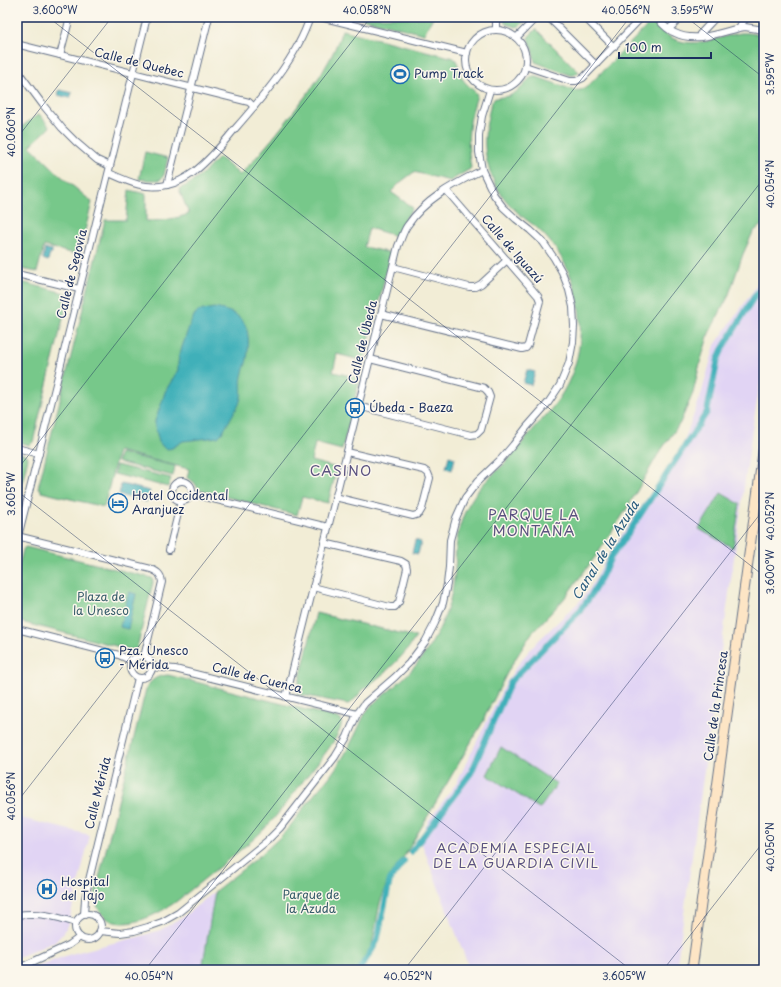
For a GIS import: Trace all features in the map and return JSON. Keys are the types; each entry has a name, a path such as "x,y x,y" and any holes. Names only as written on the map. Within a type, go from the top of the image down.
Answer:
{"street":[{"path":"60,55 70,17"},
{"name":"Calle de Segovia","path":"17,538 147,17"},
{"path":"167,185 209,17"},
{"path":"17,70 42,105 62,128 99,162 135,184 152,187 167,185 181,181 194,172 226,140 275,79 291,56 301,39 310,17"},
{"path":"320,17 467,53"},
{"path":"496,17 496,30"},
{"path":"516,38 537,17"},
{"path":"548,17 596,65"},
{"path":"584,17 614,46"},
{"path":"525,66 570,81 576,81 583,78 642,17"},
{"path":"656,17 674,33 687,38 700,37 739,28 764,30"},
{"path":"671,28 682,17"},
{"path":"700,34 716,17"},
{"path":"740,26 740,24 747,17"},
{"path":"496,30 503,31 516,38 522,46 525,55 525,66 522,74 515,84 499,90 490,90 476,83 468,72 466,63 467,53 471,44 477,37 486,32 496,30"},
{"name":"Calle de Quebec","path":"18,45 192,87 249,102 254,106"},
{"path":"100,931 120,933 127,932 162,922 184,908 262,845 280,828 335,757 347,737 357,714 365,703 409,663 425,642 443,603 449,567 450,540 456,518 465,498 478,481 501,459 548,404 560,385 569,363 573,342 573,307 569,290 562,272 543,242 503,207 494,195 482,170 479,152 479,135 482,116 490,90"},
{"name":"Calle de Úbeda","path":"286,697 398,246 406,227 417,212 446,190 482,170"},
{"name":"Calle de Iguazú","path":"381,314 522,349 526,348 528,345 540,301 538,296 446,190"},
{"path":"393,267 469,287 475,287 507,260"},
{"path":"17,274 79,289"},
{"path":"358,406 471,435 477,434 482,430 490,397 484,388 370,359"},
{"name":"Calle de la Princesa","path":"692,970 764,445"},
{"path":"17,448 39,454"},
{"path":"335,497 413,516 419,514 422,509 430,478 428,473 424,470 347,452"},
{"path":"184,480 191,486 192,494 189,499 185,501 177,500 172,493 172,488 178,481 184,480"},
{"path":"192,494 328,527"},
{"path":"169,550 181,501"},
{"path":"17,538 151,569 160,574 162,582 144,657"},
{"path":"313,587 390,607 395,607 399,602 407,569 406,564 401,561 324,542"},
{"path":"17,630 119,655 132,661"},
{"path":"137,657 144,657 150,661 152,667 149,674 142,678 138,678 131,671 130,668 132,661 137,657"},
{"name":"Calle de Cuenca","path":"152,667 175,669 357,714"},
{"name":"Calle Mérida","path":"84,915 85,899 89,880 138,678"},
{"path":"17,916 26,914 52,916 76,924"},
{"path":"84,915 95,917 100,923 100,931 96,937 90,940 83,939 75,931 78,920 84,915"},
{"path":"17,968 69,945 80,937"}],"shaded area":[{"path":"764,268 764,369 762,372 752,430 676,970 470,970 420,839 429,820 457,782 506,682 522,659 539,640 581,600 590,588 610,552 681,449 701,395 715,345 755,288"},
{"name":"Hospital del Tajo","path":"17,817 90,835 69,921 64,932 56,941 17,958"},
{"path":"215,891 202,970 39,970 38,966 71,954 160,930 182,918"}],"green space":[{"path":"357,17 433,17 424,34"},
{"path":"502,17 529,17 520,26 516,27 505,23"},
{"name":"Parque de la Azuda","path":"652,23 674,39 691,43 708,41 741,33 764,35 764,223 753,232 743,254 728,297 709,333 693,393 680,423 657,456 626,510 598,553 563,600 531,634 509,669 486,713 484,720 405,855 389,877 380,903 372,945 356,970 202,970 215,891 260,855 285,832 340,762 369,708 403,679 427,650 444,619 452,592 458,535 462,519 472,499 488,479 510,458 552,408 563,392 574,367 579,348 580,318 577,296 571,276 552,244 539,229 507,202 500,193 490,173 485,151 485,139 488,117 493,101 495,98 509,96 514,93 532,77 537,77 573,90 584,88 588,86 649,24"},
{"path":"536,29 579,72 574,75 570,75 535,62 528,38"},
{"path":"342,30 454,58 457,62 462,78 477,95 471,114 468,136 471,168 450,181 414,172 391,192 413,208 403,222 396,236 369,228 364,247 391,253 364,361 337,354 333,372 360,378 342,450 315,443 311,461 337,468 328,503 302,497 297,515 199,490 194,482 187,478 189,469 118,451 104,507 41,492 41,489 38,488 105,220 126,220 129,190 146,194 146,221 157,221 189,214 179,189 206,171 219,157 240,175 294,112 325,68 335,50"},
{"path":"39,114 50,127 30,146 61,176 92,202 79,255 44,246 37,272 17,268 17,130"},
{"path":"145,152 168,158 164,175 160,180 139,179"},
{"path":"17,281 69,294 33,442 30,445 17,442 17,429 20,415 17,414"},
{"path":"17,452 27,455 28,458 17,505"},
{"path":"120,453 175,466 173,476 117,462"},
{"path":"116,465 171,478 168,487 114,474"},
{"path":"721,493 740,504 733,548 699,529"},
{"name":"Plaza de la Unesco","path":"26,547 152,578 153,582 137,648 132,650 17,621 17,573 23,550"},
{"path":"316,613 416,637 396,662 364,689 351,703 348,704 297,694"},
{"path":"168,675 338,718 342,721 341,727 338,735 328,750 276,816 255,838 177,901 160,912 150,917 128,923 118,923 109,920 101,913 96,902 96,890 146,689 155,679"},
{"path":"501,747 557,784 541,807 539,808 487,775"}],"water":[{"path":"59,90 72,93 70,98 58,95"},
{"path":"45,249 52,250 48,261 43,259"},
{"path":"214,308 236,315 245,324 248,333 247,361 241,379 240,403 225,429 218,437 183,441 168,449 163,447 159,442 155,421 165,392 178,370 179,356 195,314 199,311"},
{"path":"527,370 535,372 531,385 523,383"},
{"path":"449,456 455,458 452,470 446,468"},
{"path":"121,484 150,491 147,502 119,495"},
{"path":"415,540 421,542 418,554 412,553"},
{"path":"129,592 136,594 128,629 120,627"}],"waterway":[{"name":"Canal de la Azuda","path":"764,244 764,256"},
{"name":"Canal de la Azuda","path":"411,852 471,773 511,681 578,613 590,597 611,557 707,412 718,359 754,297 764,283"},
{"name":"Canal de la Azuda","path":"359,970 377,941 390,880 404,861"}],"place":[{"name":"Pump Track","path":"400,74"},
{"name":"Úbeda - Baeza","path":"355,408"},
{"name":"Hotel Occidental Aranjuez","path":"118,503"},
{"name":"Pza. Unesco - Mérida","path":"105,658"},
{"name":"Hospital del Tajo","path":"47,889"}],"district":[{"name":"CASINO","path":"341,471"},
{"name":"PARQUE LA MONTAÑA","path":"534,524"},
{"name":"ACADEMIA ESPECIAL DE LA GUARDIA CIVIL","path":"516,856"}]}
